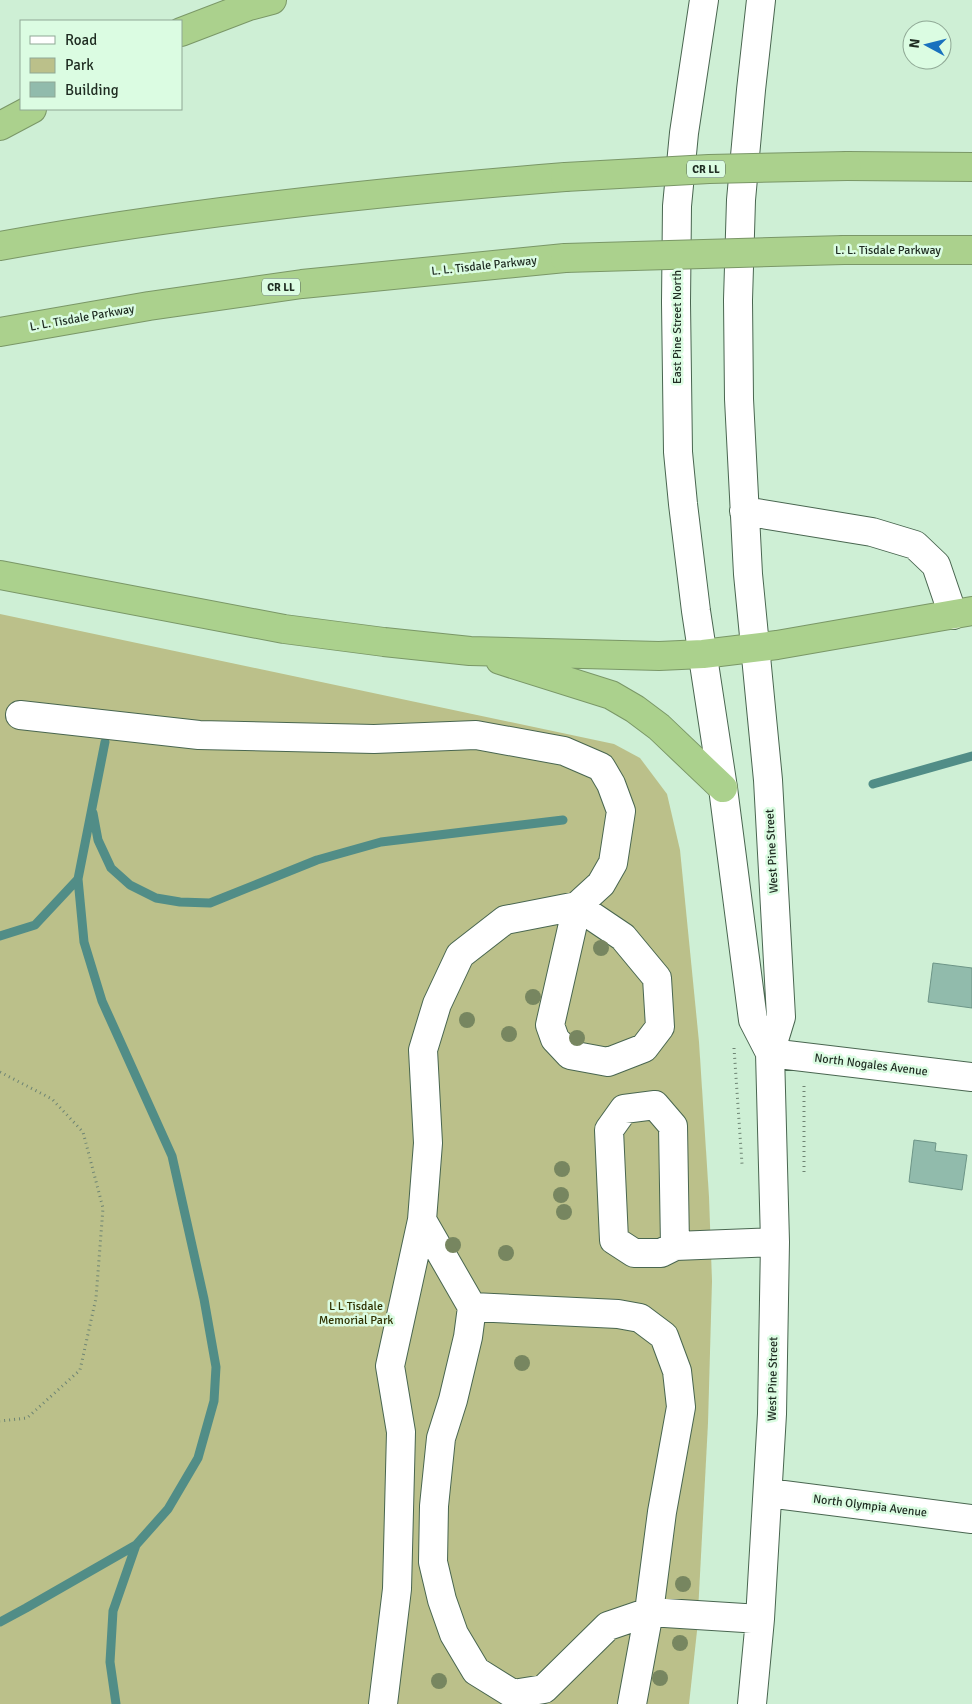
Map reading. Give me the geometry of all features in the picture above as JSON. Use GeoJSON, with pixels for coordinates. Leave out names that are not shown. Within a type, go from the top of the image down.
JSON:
{"type":"FeatureCollection","features":[{"type":"Feature","properties":{"kind":"highway"},"geometry":{"type":"LineString","coordinates":[[182,32],[249,6],[272,0]]}},
{"type":"Feature","properties":{"kind":"highway"},"geometry":{"type":"LineString","coordinates":[[0,126],[30,110]]}},
{"type":"Feature","properties":{"kind":"highway","name":"CR LL"},"geometry":{"type":"LineString","coordinates":[[0,246],[124,225],[284,203],[426,188],[565,177],[709,169],[847,166],[972,167]]}},
{"type":"Feature","properties":{"kind":"highway","name":"L. L. Tisdale Parkway"},"geometry":{"type":"LineString","coordinates":[[0,332],[149,306],[302,284],[565,258],[844,250],[972,250]]}},
{"type":"Feature","properties":{"kind":"highway"},"geometry":{"type":"LineString","coordinates":[[0,575],[284,629],[470,651],[659,656],[703,654],[756,648],[962,613]]}},
{"type":"Feature","properties":{"kind":"highway"},"geometry":{"type":"LineString","coordinates":[[470,651],[611,695],[636,709],[659,727],[723,788]]}},
{"type":"Feature","properties":{"kind":"street","name":"East Pine Street North"},"geometry":{"type":"LineString","coordinates":[[703,654],[696,611],[679,461],[676,303],[677,206],[684,133],[704,0]]}},
{"type":"Feature","properties":{"kind":"street"},"geometry":{"type":"LineString","coordinates":[[756,648],[748,574],[744,510],[738,300],[741,200],[750,90],[761,0]]}},
{"type":"Feature","properties":{"kind":"street"},"geometry":{"type":"LineString","coordinates":[[744,510],[872,532],[915,545],[936,565],[962,613]]}},
{"type":"Feature","properties":{"kind":"street","name":"West Pine Street"},"geometry":{"type":"LineString","coordinates":[[752,1704],[760,1619],[772,1414],[775,1242],[770,1053],[781,1017],[769,789],[756,648]]}},
{"type":"Feature","properties":{"kind":"street","name":"West Pine Street"},"geometry":{"type":"LineString","coordinates":[[703,654],[723,788],[753,1020],[770,1053]]}},
{"type":"Feature","properties":{"kind":"street"},"geometry":{"type":"LineString","coordinates":[[20,714],[199,735],[374,739],[476,735],[564,751],[601,767],[621,811],[613,863],[601,884],[577,906],[505,920],[460,955],[437,1004],[423,1050],[428,1143],[422,1220],[390,1366],[401,1432],[397,1589],[383,1704]]}},
{"type":"Feature","properties":{"kind":"street"},"geometry":{"type":"LineString","coordinates":[[577,906],[623,937],[657,978],[660,1027],[644,1048],[608,1062],[570,1056],[555,1039],[550,1025],[577,906]]}},
{"type":"Feature","properties":{"kind":"street","name":"North Nogales Avenue"},"geometry":{"type":"LineString","coordinates":[[770,1053],[972,1077]]}},
{"type":"Feature","properties":{"kind":"street"},"geometry":{"type":"LineString","coordinates":[[675,1246],[673,1126],[655,1105],[624,1109],[609,1130],[614,1240],[634,1253],[661,1253],[675,1246],[775,1242]]}},
{"type":"Feature","properties":{"kind":"street"},"geometry":{"type":"LineString","coordinates":[[422,1220],[472,1307],[468,1337],[442,1438],[434,1506],[433,1562],[442,1600],[454,1634],[476,1672],[513,1694],[544,1689],[608,1626],[649,1612],[760,1619]]}},
{"type":"Feature","properties":{"kind":"street"},"geometry":{"type":"LineString","coordinates":[[472,1307],[618,1314],[640,1318],[664,1336],[677,1371],[681,1406],[662,1512],[649,1612],[632,1704]]}},
{"type":"Feature","properties":{"kind":"street"},"geometry":{"type":"LineString","coordinates":[[401,1432],[442,1438]]}},
{"type":"Feature","properties":{"kind":"street","name":"North Olympia Avenue"},"geometry":{"type":"LineString","coordinates":[[768,1493],[972,1519]]}},
{"type":"Feature","properties":{"kind":"path"},"geometry":{"type":"LineString","coordinates":[[0,1072],[52,1099],[83,1132],[103,1208],[96,1298],[80,1370],[27,1418],[0,1421]]}},
{"type":"Feature","properties":{"kind":"green space","name":"L L Tisdale Memorial Park"},"geometry":{"type":"Polygon","coordinates":[[[0,614],[614,744],[640,758],[667,794],[680,850],[699,1042],[709,1197],[712,1281],[708,1423],[697,1631],[689,1704],[0,1704],[0,614]]]}},
{"type":"Feature","properties":{"kind":"building"},"geometry":{"type":"Polygon","coordinates":[[[933,963],[972,968],[972,1008],[928,1002],[933,963]]]}},
{"type":"Feature","properties":{"kind":"building"},"geometry":{"type":"Polygon","coordinates":[[[914,1140],[936,1143],[935,1151],[967,1155],[962,1190],[909,1182],[914,1140]]]}},
{"type":"Feature","properties":{"kind":"waterway"},"geometry":{"type":"LineString","coordinates":[[0,1622],[136,1545],[168,1509],[198,1458],[214,1401],[216,1367],[204,1299],[172,1156],[102,1001],[84,942],[78,879],[105,742]]}},
{"type":"Feature","properties":{"kind":"waterway"},"geometry":{"type":"LineString","coordinates":[[873,784],[972,756]]}},
{"type":"Feature","properties":{"kind":"waterway"},"geometry":{"type":"LineString","coordinates":[[93,813],[98,840],[111,868],[130,885],[156,898],[180,902],[210,903],[317,860],[381,842],[563,820]]}},
{"type":"Feature","properties":{"kind":"waterway"},"geometry":{"type":"LineString","coordinates":[[0,936],[35,925],[78,879]]}},
{"type":"Feature","properties":{"kind":"waterway"},"geometry":{"type":"LineString","coordinates":[[116,1704],[110,1662],[113,1611],[136,1545]]}}]}
